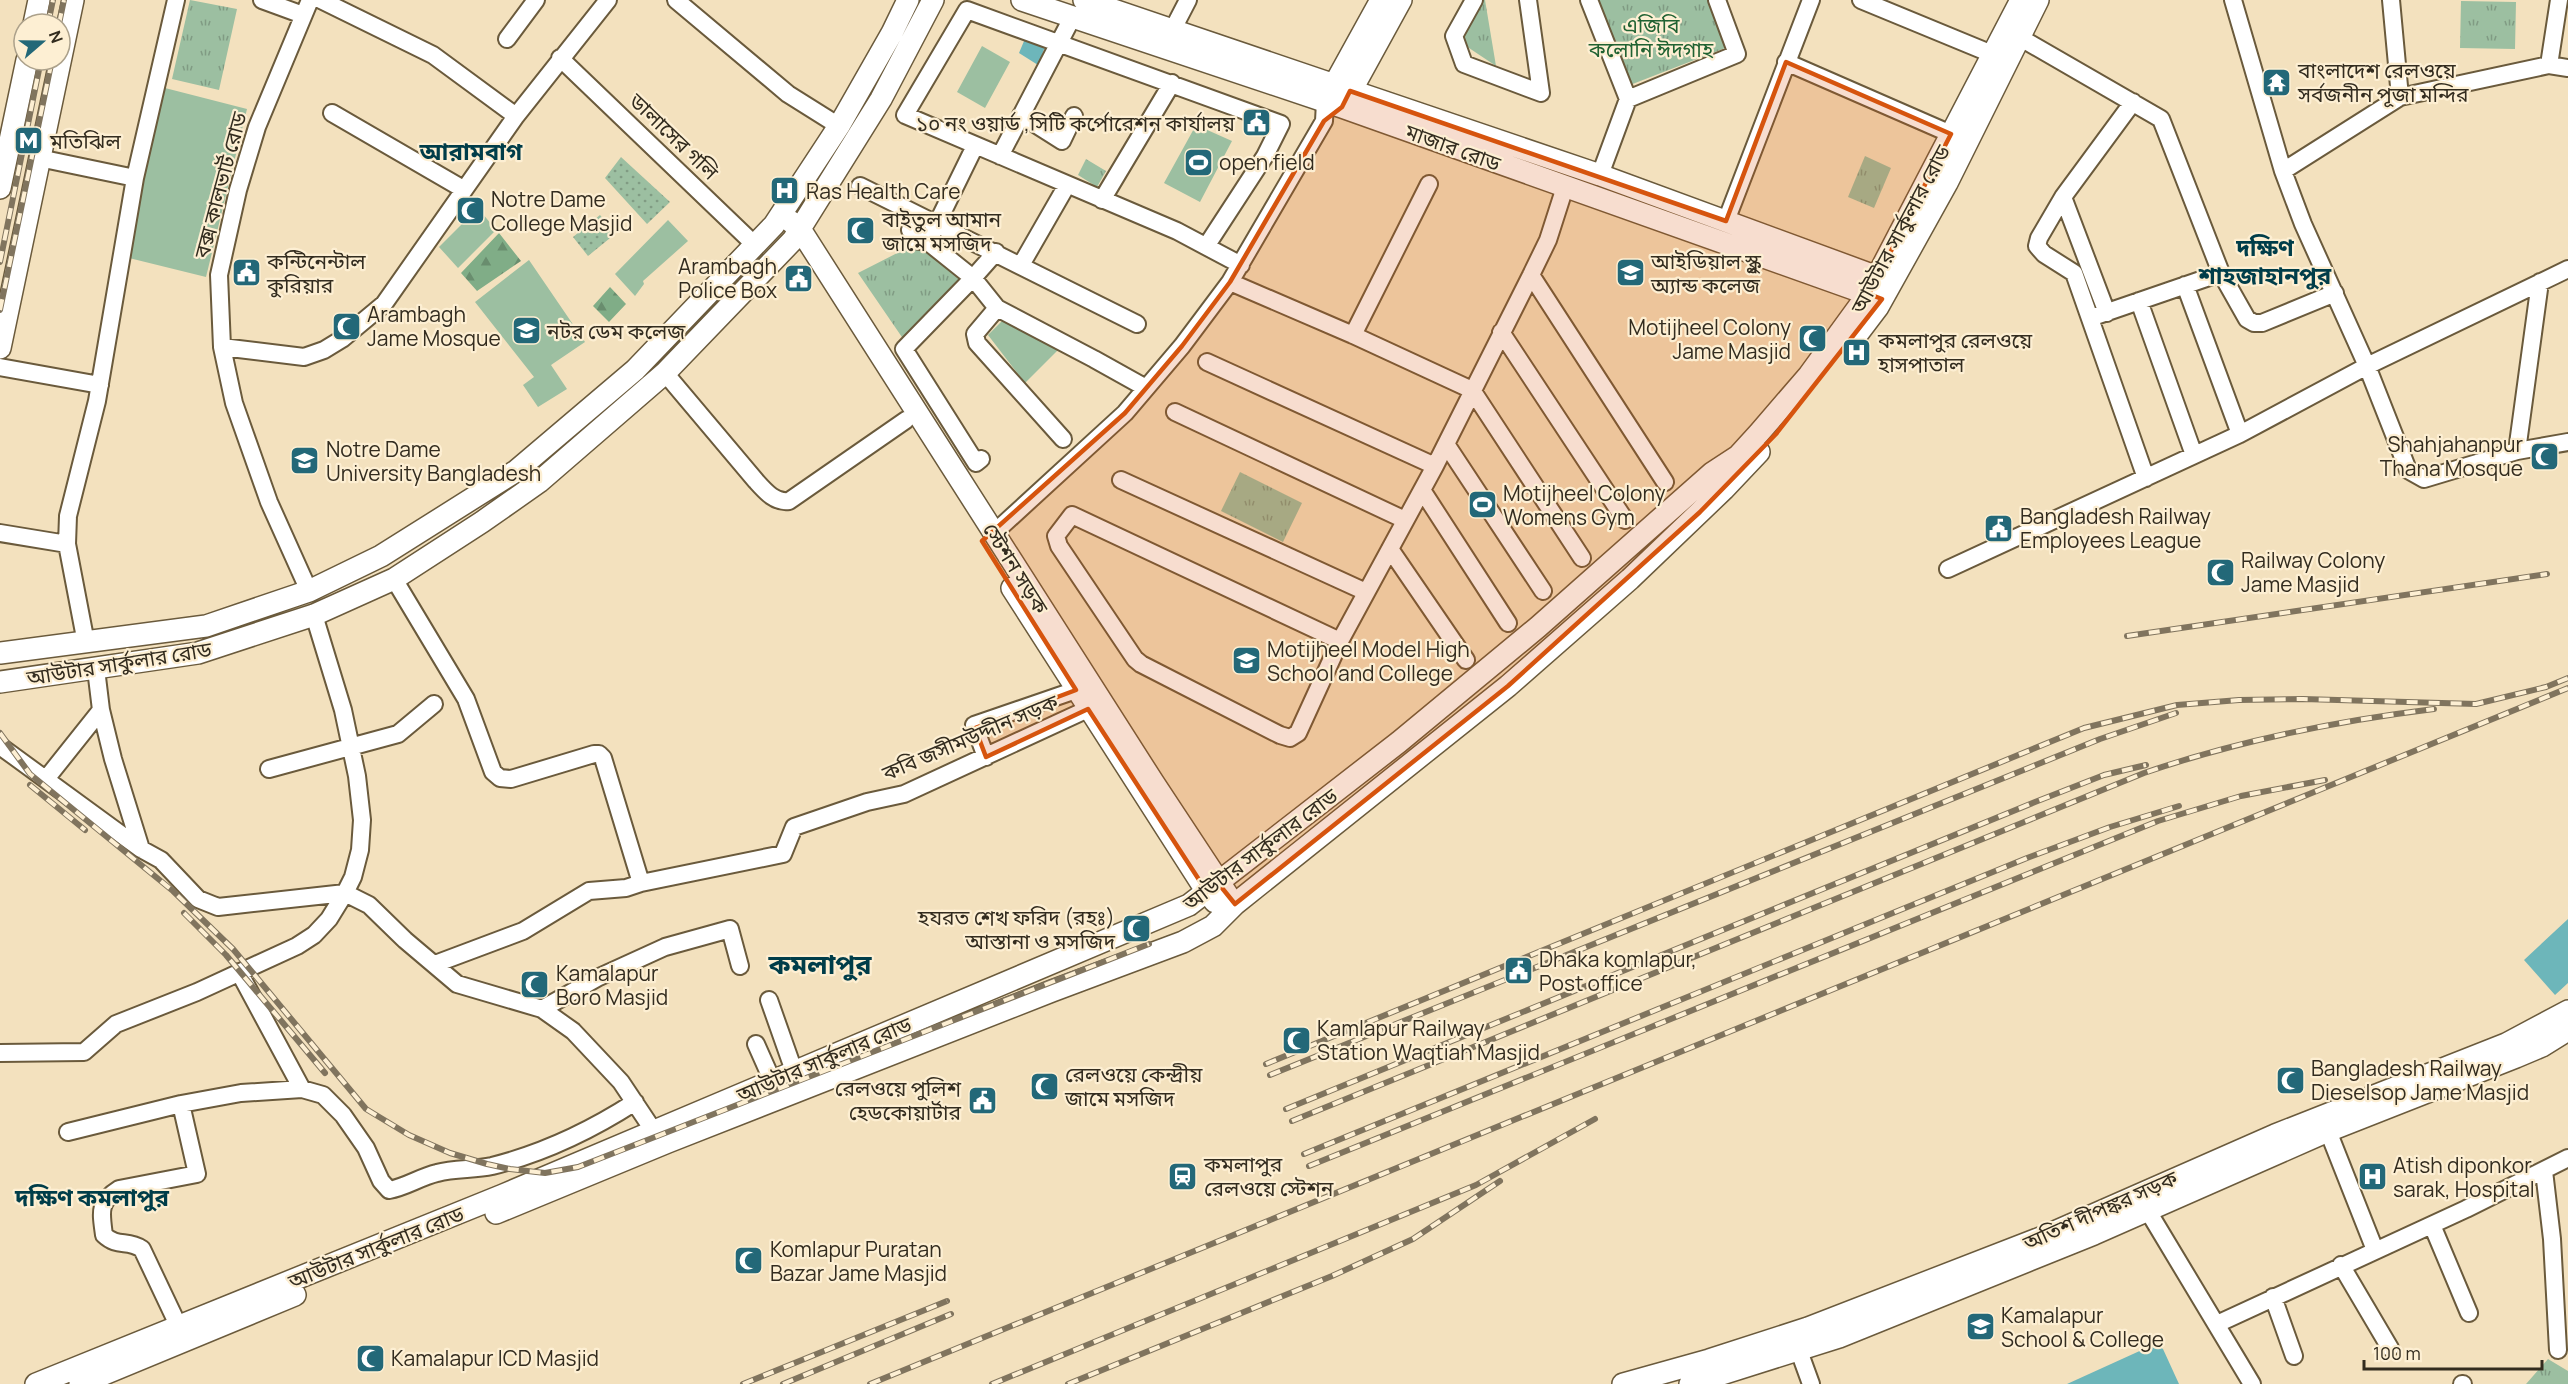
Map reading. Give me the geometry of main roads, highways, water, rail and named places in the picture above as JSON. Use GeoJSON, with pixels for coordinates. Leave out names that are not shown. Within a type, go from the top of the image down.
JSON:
{"type":"FeatureCollection","features":[{"type":"Feature","properties":{"kind":"main road"},"geometry":{"type":"LineString","coordinates":[[0,348],[74,0]]}},
{"type":"Feature","properties":{"kind":"main road","name":"আউটার সার্কুলার রোড"},"geometry":{"type":"LineString","coordinates":[[0,653],[206,626],[309,591],[381,556],[516,471],[635,370],[756,246],[778,220],[839,126],[892,33],[908,0]]}},
{"type":"Feature","properties":{"kind":"main road","name":"আউটার সার্কুলার রোড"},"geometry":{"type":"LineString","coordinates":[[0,682],[198,653],[314,615],[394,579],[539,482],[665,373],[796,235],[882,99],[933,0]]}},
{"type":"Feature","properties":{"kind":"main road","name":"মাজার রোড"},"geometry":{"type":"LineString","coordinates":[[1022,0],[1335,101],[1600,175],[1726,221],[1880,288]]}},
{"type":"Feature","properties":{"kind":"main road","name":"মাজার রোড"},"geometry":{"type":"LineString","coordinates":[[1084,0],[1173,29],[1335,101],[1565,187],[1880,288]]}},
{"type":"Feature","properties":{"kind":"main road"},"geometry":{"type":"LineString","coordinates":[[1335,101],[1380,0]]}},
{"type":"Feature","properties":{"kind":"main road"},"geometry":{"type":"LineString","coordinates":[[1335,101],[1401,0]]}},
{"type":"Feature","properties":{"kind":"main road","name":"আউটার সার্কুলার রোড"},"geometry":{"type":"LineString","coordinates":[[36,1384],[178,1325],[318,1271],[1189,905],[1399,742],[1538,627],[1712,473],[1738,456],[1809,375],[1880,288],[1951,134],[2021,0]]}},
{"type":"Feature","properties":{"kind":"main road","name":"আউটার সার্কুলার রোড"},"geometry":{"type":"LineString","coordinates":[[80,1384],[668,1142],[1204,932],[1230,908],[1508,686],[1630,579],[1724,489],[1776,434],[1880,288],[1947,183],[2038,0]]}},
{"type":"Feature","properties":{"kind":"main road"},"geometry":{"type":"LineString","coordinates":[[0,188],[24,72]]}},
{"type":"Feature","properties":{"kind":"main road"},"geometry":{"type":"LineString","coordinates":[[778,220],[796,235]]}},
{"type":"Feature","properties":{"kind":"main road","name":"স্টেশন সড়ক"},"geometry":{"type":"LineString","coordinates":[[796,235],[906,420],[988,537]]}},
{"type":"Feature","properties":{"kind":"main road","name":"স্টেশন সড়ক"},"geometry":{"type":"LineString","coordinates":[[796,235],[1082,687],[1213,888]]}},
{"type":"Feature","properties":{"kind":"main road","name":"স্টেশন সড়ক"},"geometry":{"type":"LineString","coordinates":[[1082,687],[1088,710],[1213,888],[1230,908]]}},
{"type":"Feature","properties":{"kind":"main road","name":"অতিশ দীপঙ্কর সড়ক"},"geometry":{"type":"LineString","coordinates":[[1623,1384],[1709,1360],[1808,1328],[2043,1237],[2144,1202],[2516,1057],[2565,1026]]}},
{"type":"Feature","properties":{"kind":"main road","name":"অতিশ দীপঙ্কর সড়ক"},"geometry":{"type":"LineString","coordinates":[[1690,1384],[1799,1351],[2144,1202],[2275,1135],[2506,1044],[2565,1026]]}},
{"type":"Feature","properties":{"kind":"water"},"geometry":{"type":"Polygon","coordinates":[[[1027,34],[1046,44],[1038,65],[1019,53],[1027,34]]]}},
{"type":"Feature","properties":{"kind":"water"},"geometry":{"type":"Polygon","coordinates":[[[2568,919],[2568,983],[2555,995],[2524,960],[2568,919]]]}},
{"type":"Feature","properties":{"kind":"water"},"geometry":{"type":"Polygon","coordinates":[[[2155,1344],[2163,1349],[2179,1384],[2067,1384],[2155,1344]]]}},
{"type":"Feature","properties":{"kind":"railway"},"geometry":{"type":"LineString","coordinates":[[50,12],[53,0]]}},
{"type":"Feature","properties":{"kind":"railway"},"geometry":{"type":"LineString","coordinates":[[62,12],[64,0]]}},
{"type":"Feature","properties":{"kind":"railway"},"geometry":{"type":"LineString","coordinates":[[0,262],[39,72]]}},
{"type":"Feature","properties":{"kind":"railway"},"geometry":{"type":"LineString","coordinates":[[0,310],[50,72]]}},
{"type":"Feature","properties":{"kind":"railway"},"geometry":{"type":"LineString","coordinates":[[2127,636],[2547,574]]}},
{"type":"Feature","properties":{"kind":"railway"},"geometry":{"type":"LineString","coordinates":[[1266,1064],[2084,728],[2177,705],[2239,700],[2303,699],[2476,704],[2546,687],[2568,678]]}},
{"type":"Feature","properties":{"kind":"railway"},"geometry":{"type":"LineString","coordinates":[[870,1384],[2568,688]]}},
{"type":"Feature","properties":{"kind":"railway"},"geometry":{"type":"LineString","coordinates":[[1292,1121],[2144,773],[2215,751],[2287,734],[2434,709]]}},
{"type":"Feature","properties":{"kind":"railway"},"geometry":{"type":"LineString","coordinates":[[1270,1075],[2100,739],[2176,713]]}},
{"type":"Feature","properties":{"kind":"railway"},"geometry":{"type":"LineString","coordinates":[[0,733],[30,774],[173,891],[233,949],[366,1109],[409,1135],[450,1153],[510,1169],[545,1173],[578,1167],[1149,944]]}},
{"type":"Feature","properties":{"kind":"railway"},"geometry":{"type":"LineString","coordinates":[[1286,1109],[2035,802],[2104,775],[2146,765]]}},
{"type":"Feature","properties":{"kind":"railway"},"geometry":{"type":"LineString","coordinates":[[1309,1166],[2158,821],[2241,796],[2325,780]]}},
{"type":"Feature","properties":{"kind":"railway"},"geometry":{"type":"LineString","coordinates":[[30,785],[85,830]]}},
{"type":"Feature","properties":{"kind":"railway"},"geometry":{"type":"LineString","coordinates":[[1304,1154],[2027,858],[2110,827],[2179,806]]}},
{"type":"Feature","properties":{"kind":"railway"},"geometry":{"type":"LineString","coordinates":[[184,913],[226,955],[325,1073]]}},
{"type":"Feature","properties":{"kind":"railway"},"geometry":{"type":"LineString","coordinates":[[992,1384],[1476,1185],[1595,1119]]}},
{"type":"Feature","properties":{"kind":"railway"},"geometry":{"type":"LineString","coordinates":[[1068,1384],[1332,1276],[1413,1239],[1500,1181]]}},
{"type":"Feature","properties":{"kind":"railway"},"geometry":{"type":"LineString","coordinates":[[743,1384],[947,1301]]}},
{"type":"Feature","properties":{"kind":"railway"},"geometry":{"type":"LineString","coordinates":[[783,1384],[951,1314]]}},
{"type":"Feature","properties":{"kind":"place","name":"বাংলাদেশ রেলওয়ে সর্বজনীন পূজা মন্দির"},"geometry":{"type":"Point","coordinates":[2277,82]}},
{"type":"Feature","properties":{"kind":"place","name":"১০ নং ওয়ার্ড ,সিটি কর্পোরেশন কার্যালয়"},"geometry":{"type":"Point","coordinates":[1256,123]}},
{"type":"Feature","properties":{"kind":"place","name":"মতিঝিল"},"geometry":{"type":"Point","coordinates":[29,141]}},
{"type":"Feature","properties":{"kind":"place","name":"open field"},"geometry":{"type":"Point","coordinates":[1198,162]}},
{"type":"Feature","properties":{"kind":"place","name":"Ras Health Care"},"geometry":{"type":"Point","coordinates":[785,191]}},
{"type":"Feature","properties":{"kind":"place","name":"Notre Dame College Masjid"},"geometry":{"type":"Point","coordinates":[470,211]}},
{"type":"Feature","properties":{"kind":"place","name":"বাইতুল আমান জামে মসজিদ"},"geometry":{"type":"Point","coordinates":[861,231]}},
{"type":"Feature","properties":{"kind":"place","name":"কন্টিনেন্টাল কুরিয়ার"},"geometry":{"type":"Point","coordinates":[246,273]}},
{"type":"Feature","properties":{"kind":"place","name":"আইডিয়াল স্কুল অ্যান্ড কলেজ"},"geometry":{"type":"Point","coordinates":[1630,273]}},
{"type":"Feature","properties":{"kind":"place","name":"Arambagh Police Box"},"geometry":{"type":"Point","coordinates":[798,278]}},
{"type":"Feature","properties":{"kind":"place","name":"Arambagh Jame Mosque"},"geometry":{"type":"Point","coordinates":[346,326]}},
{"type":"Feature","properties":{"kind":"place","name":"নটর ডেম কলেজ"},"geometry":{"type":"Point","coordinates":[526,331]}},
{"type":"Feature","properties":{"kind":"place","name":"Motijheel Colony Jame Masjid"},"geometry":{"type":"Point","coordinates":[1812,339]}},
{"type":"Feature","properties":{"kind":"place","name":"কমলাপুর রেলওয়ে হাসপাতাল"},"geometry":{"type":"Point","coordinates":[1857,352]}},
{"type":"Feature","properties":{"kind":"place","name":"Shahjahanpur Thana Mosque"},"geometry":{"type":"Point","coordinates":[2544,456]}},
{"type":"Feature","properties":{"kind":"place","name":"Notre Dame University Bangladesh"},"geometry":{"type":"Point","coordinates":[305,461]}},
{"type":"Feature","properties":{"kind":"place","name":"Motijheel Colony Womens Gym"},"geometry":{"type":"Point","coordinates":[1482,505]}},
{"type":"Feature","properties":{"kind":"place","name":"Bangladesh Railway Employees League"},"geometry":{"type":"Point","coordinates":[1999,528]}},
{"type":"Feature","properties":{"kind":"place","name":"Railway Colony Jame Masjid"},"geometry":{"type":"Point","coordinates":[2220,572]}},
{"type":"Feature","properties":{"kind":"place","name":"Motijheel Model High School and College"},"geometry":{"type":"Point","coordinates":[1246,661]}},
{"type":"Feature","properties":{"kind":"place","name":"হযরত শেখ ফরিদ (রহঃ) আস্তানা ও মসজিদ"},"geometry":{"type":"Point","coordinates":[1136,929]}},
{"type":"Feature","properties":{"kind":"place","name":"Dhaka komlapur, Post office"},"geometry":{"type":"Point","coordinates":[1518,971]}},
{"type":"Feature","properties":{"kind":"place","name":"Kamalapur Boro Masjid"},"geometry":{"type":"Point","coordinates":[535,985]}},
{"type":"Feature","properties":{"kind":"place","name":"Kamlapur Railway Station Waqtiah Masjid"},"geometry":{"type":"Point","coordinates":[1296,1040]}},
{"type":"Feature","properties":{"kind":"place","name":"Bangladesh Railway Dieselsop Jame Masjid"},"geometry":{"type":"Point","coordinates":[2290,1080]}},
{"type":"Feature","properties":{"kind":"place","name":"রেলওয়ে কেন্দ্রীয় জামে মসজিদ"},"geometry":{"type":"Point","coordinates":[1044,1086]}},
{"type":"Feature","properties":{"kind":"place","name":"রেলওয়ে পুলিশ হেডকোয়ার্টার"},"geometry":{"type":"Point","coordinates":[982,1100]}},
{"type":"Feature","properties":{"kind":"place","name":"কমলাপুর রেলওয়ে স্টেশন"},"geometry":{"type":"Point","coordinates":[1183,1176]}},
{"type":"Feature","properties":{"kind":"place","name":"Atish diponkor sarak, Hospital"},"geometry":{"type":"Point","coordinates":[2372,1177]}},
{"type":"Feature","properties":{"kind":"place","name":"Komlapur Puratan Bazar Jame Masjid"},"geometry":{"type":"Point","coordinates":[749,1261]}},
{"type":"Feature","properties":{"kind":"place","name":"Kamalapur School & College"},"geometry":{"type":"Point","coordinates":[1980,1327]}},
{"type":"Feature","properties":{"kind":"place","name":"Kamalapur ICD Masjid"},"geometry":{"type":"Point","coordinates":[370,1358]}},
{"type":"Feature","properties":{"kind":"district","name":"আরামবাগ"},"geometry":{"type":"Point","coordinates":[471,150]}},
{"type":"Feature","properties":{"kind":"district","name":"দক্ষিণ শাহজাহানপুর"},"geometry":{"type":"Point","coordinates":[2265,260]}},
{"type":"Feature","properties":{"kind":"district","name":"কমলাপুর"},"geometry":{"type":"Point","coordinates":[820,963]}},
{"type":"Feature","properties":{"kind":"district","name":"দক্ষিণ কমলাপুর"},"geometry":{"type":"Point","coordinates":[92,1196]}},
{"type":"Feature","properties":{"kind":"park label","name":"এজিবি কলোনি ঈদগাহ"},"geometry":{"type":"Point","coordinates":[1651,37]}}]}
